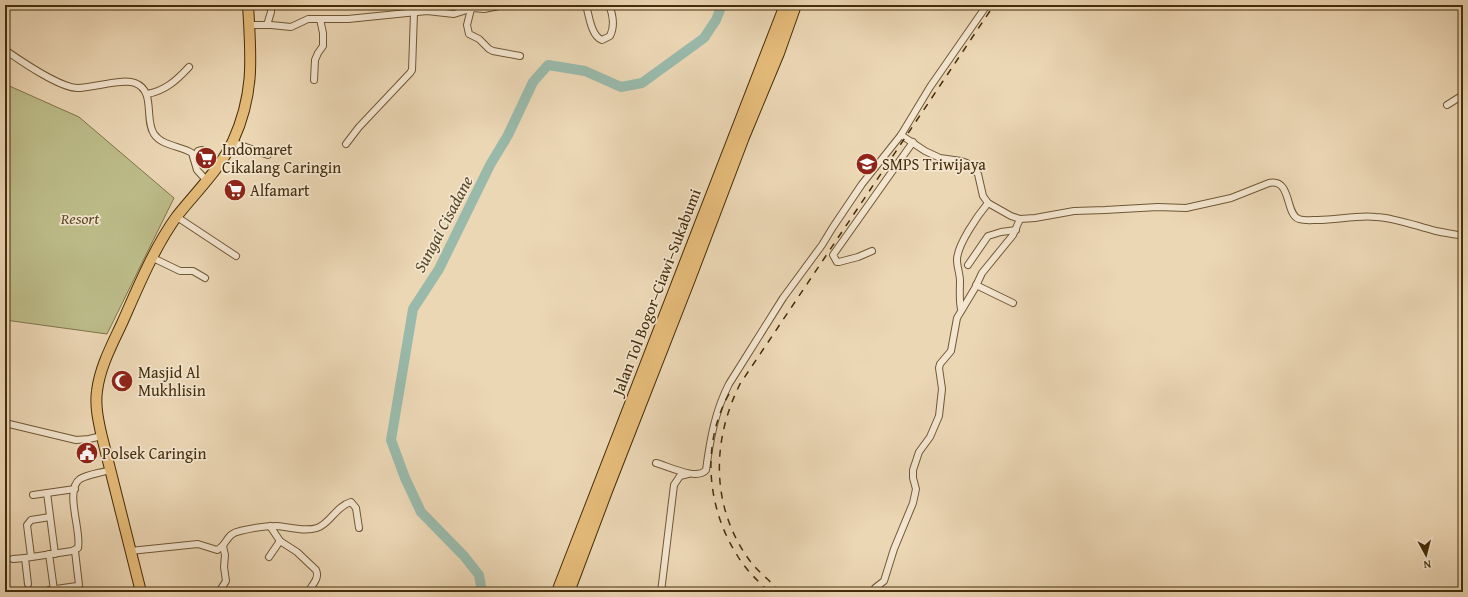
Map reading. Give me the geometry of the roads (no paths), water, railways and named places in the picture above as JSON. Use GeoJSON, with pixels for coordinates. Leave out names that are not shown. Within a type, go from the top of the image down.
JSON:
{"type":"FeatureCollection","features":[{"type":"Feature","properties":{"kind":"highway"},"geometry":{"type":"LineString","coordinates":[[141,592],[102,436],[96,402],[100,375],[108,353],[135,293],[153,258],[177,217],[207,180],[232,142],[248,95],[251,60],[248,5]]}},
{"type":"Feature","properties":{"kind":"highway","name":"Jalan Tol Bogor–Ciawi–Sukabumi"},"geometry":{"type":"LineString","coordinates":[[558,592],[786,5]]}},
{"type":"Feature","properties":{"kind":"highway","name":"Jalan Tol Bogor–Ciawi–Sukabumi"},"geometry":{"type":"LineString","coordinates":[[568,592],[743,136],[778,53],[796,5]]}},
{"type":"Feature","properties":{"kind":"street"},"geometry":{"type":"LineString","coordinates":[[267,25],[271,12],[271,5]]}},
{"type":"Feature","properties":{"kind":"street"},"geometry":{"type":"LineString","coordinates":[[249,25],[291,27],[306,20],[348,19],[431,11],[454,14],[471,8],[484,9],[504,5]]}},
{"type":"Feature","properties":{"kind":"street"},"geometry":{"type":"LineString","coordinates":[[586,5],[594,32],[599,39],[602,40],[610,36],[612,29],[613,17],[609,5]]}},
{"type":"Feature","properties":{"kind":"street"},"geometry":{"type":"LineString","coordinates":[[661,592],[674,485],[680,476],[705,472],[715,420],[729,384],[783,298],[822,245],[862,184],[900,135],[930,87],[987,5]]}},
{"type":"Feature","properties":{"kind":"street"},"geometry":{"type":"LineString","coordinates":[[471,8],[467,25],[469,34],[479,39],[493,51],[520,56]]}},
{"type":"Feature","properties":{"kind":"street"},"geometry":{"type":"LineString","coordinates":[[346,144],[358,127],[412,70],[414,12]]}},
{"type":"Feature","properties":{"kind":"street"},"geometry":{"type":"LineString","coordinates":[[314,80],[315,60],[323,46],[323,33],[320,19]]}},
{"type":"Feature","properties":{"kind":"street"},"geometry":{"type":"LineString","coordinates":[[5,50],[34,69],[70,87],[92,87],[127,82],[138,85],[147,94],[154,134],[162,141],[190,152],[194,158],[197,170],[207,180]]}},
{"type":"Feature","properties":{"kind":"street"},"geometry":{"type":"LineString","coordinates":[[147,94],[160,91],[167,87],[189,67]]}},
{"type":"Feature","properties":{"kind":"street"},"geometry":{"type":"LineString","coordinates":[[1446,105],[1463,95]]}},
{"type":"Feature","properties":{"kind":"street"},"geometry":{"type":"LineString","coordinates":[[900,135],[925,151],[940,158],[961,161],[970,166],[978,174],[984,196],[988,204],[1012,216],[1020,218],[1035,218],[1074,211],[1158,207],[1186,208],[1231,198],[1275,182],[1282,187],[1293,215],[1301,220],[1377,217],[1463,236]]}},
{"type":"Feature","properties":{"kind":"street"},"geometry":{"type":"LineString","coordinates":[[232,142],[268,155]]}},
{"type":"Feature","properties":{"kind":"street"},"geometry":{"type":"LineString","coordinates":[[872,251],[858,257],[839,262],[837,262],[833,255],[913,142]]}},
{"type":"Feature","properties":{"kind":"street"},"geometry":{"type":"LineString","coordinates":[[194,158],[198,151],[202,150]]}},
{"type":"Feature","properties":{"kind":"street"},"geometry":{"type":"LineString","coordinates":[[962,309],[959,296],[960,281],[957,262],[958,254],[961,245],[978,217],[988,204]]}},
{"type":"Feature","properties":{"kind":"street"},"geometry":{"type":"LineString","coordinates":[[177,217],[236,256]]}},
{"type":"Feature","properties":{"kind":"street"},"geometry":{"type":"LineString","coordinates":[[874,592],[875,588],[885,579],[894,549],[913,503],[916,489],[913,478],[913,470],[919,452],[930,437],[939,416],[942,389],[939,368],[940,364],[951,351],[956,321],[985,270],[1007,244],[1016,230],[1020,218]]}},
{"type":"Feature","properties":{"kind":"street"},"geometry":{"type":"LineString","coordinates":[[968,265],[988,236],[1016,230]]}},
{"type":"Feature","properties":{"kind":"street"},"geometry":{"type":"LineString","coordinates":[[153,258],[180,271],[193,271],[205,278]]}},
{"type":"Feature","properties":{"kind":"street"},"geometry":{"type":"LineString","coordinates":[[976,285],[1013,303]]}},
{"type":"Feature","properties":{"kind":"street"},"geometry":{"type":"LineString","coordinates":[[5,423],[76,440],[102,436]]}},
{"type":"Feature","properties":{"kind":"street"},"geometry":{"type":"LineString","coordinates":[[656,463],[688,474]]}},
{"type":"Feature","properties":{"kind":"street"},"geometry":{"type":"LineString","coordinates":[[47,493],[52,554],[52,590],[77,586],[75,551],[79,544],[74,509],[75,489],[78,481],[82,478],[110,470]]}},
{"type":"Feature","properties":{"kind":"street"},"geometry":{"type":"LineString","coordinates":[[34,495],[75,489]]}},
{"type":"Feature","properties":{"kind":"street"},"geometry":{"type":"LineString","coordinates":[[130,551],[195,544],[201,544],[215,550],[223,546],[228,537],[235,532],[270,526],[306,529],[317,528],[343,505],[351,502],[356,508],[359,528]]}},
{"type":"Feature","properties":{"kind":"street"},"geometry":{"type":"LineString","coordinates":[[28,584],[27,525],[31,520],[50,517]]}},
{"type":"Feature","properties":{"kind":"street"},"geometry":{"type":"LineString","coordinates":[[270,526],[280,541],[297,552],[316,570],[317,577],[308,592]]}},
{"type":"Feature","properties":{"kind":"street"},"geometry":{"type":"LineString","coordinates":[[269,557],[280,541]]}},
{"type":"Feature","properties":{"kind":"street"},"geometry":{"type":"LineString","coordinates":[[219,592],[226,581],[224,567],[225,555],[223,546]]}},
{"type":"Feature","properties":{"kind":"street"},"geometry":{"type":"LineString","coordinates":[[13,559],[75,551]]}},
{"type":"Feature","properties":{"kind":"waterway","name":"Sungai Cisadane"},"geometry":{"type":"LineString","coordinates":[[482,592],[479,575],[464,556],[421,512],[405,478],[391,440],[413,309],[439,269],[490,165],[508,135],[533,82],[548,65],[585,71],[621,87],[642,83],[704,38],[716,20],[722,5]]}},
{"type":"Feature","properties":{"kind":"railway"},"geometry":{"type":"LineString","coordinates":[[780,592],[750,561],[737,541],[728,519],[722,497],[720,452],[724,429],[731,406],[740,384],[994,5]]}},
{"type":"Feature","properties":{"kind":"railway"},"geometry":{"type":"LineString","coordinates":[[729,394],[720,413],[714,434],[711,455],[711,476],[714,497],[719,517],[727,537],[737,555],[747,570],[769,592]]}},
{"type":"Feature","properties":{"kind":"place","name":"Indomaret Cikalang Caringin"},"geometry":{"type":"Point","coordinates":[206,158]}},
{"type":"Feature","properties":{"kind":"place","name":"SMPS Triwijaya"},"geometry":{"type":"Point","coordinates":[867,164]}},
{"type":"Feature","properties":{"kind":"place","name":"Alfamart"},"geometry":{"type":"Point","coordinates":[235,190]}},
{"type":"Feature","properties":{"kind":"place","name":"Masjid Al Mukhlisin"},"geometry":{"type":"Point","coordinates":[122,381]}},
{"type":"Feature","properties":{"kind":"place","name":"Polsek Caringin"},"geometry":{"type":"Point","coordinates":[87,453]}},
{"type":"Feature","properties":{"kind":"park label","name":"Resort"},"geometry":{"type":"Point","coordinates":[80,218]}}]}
